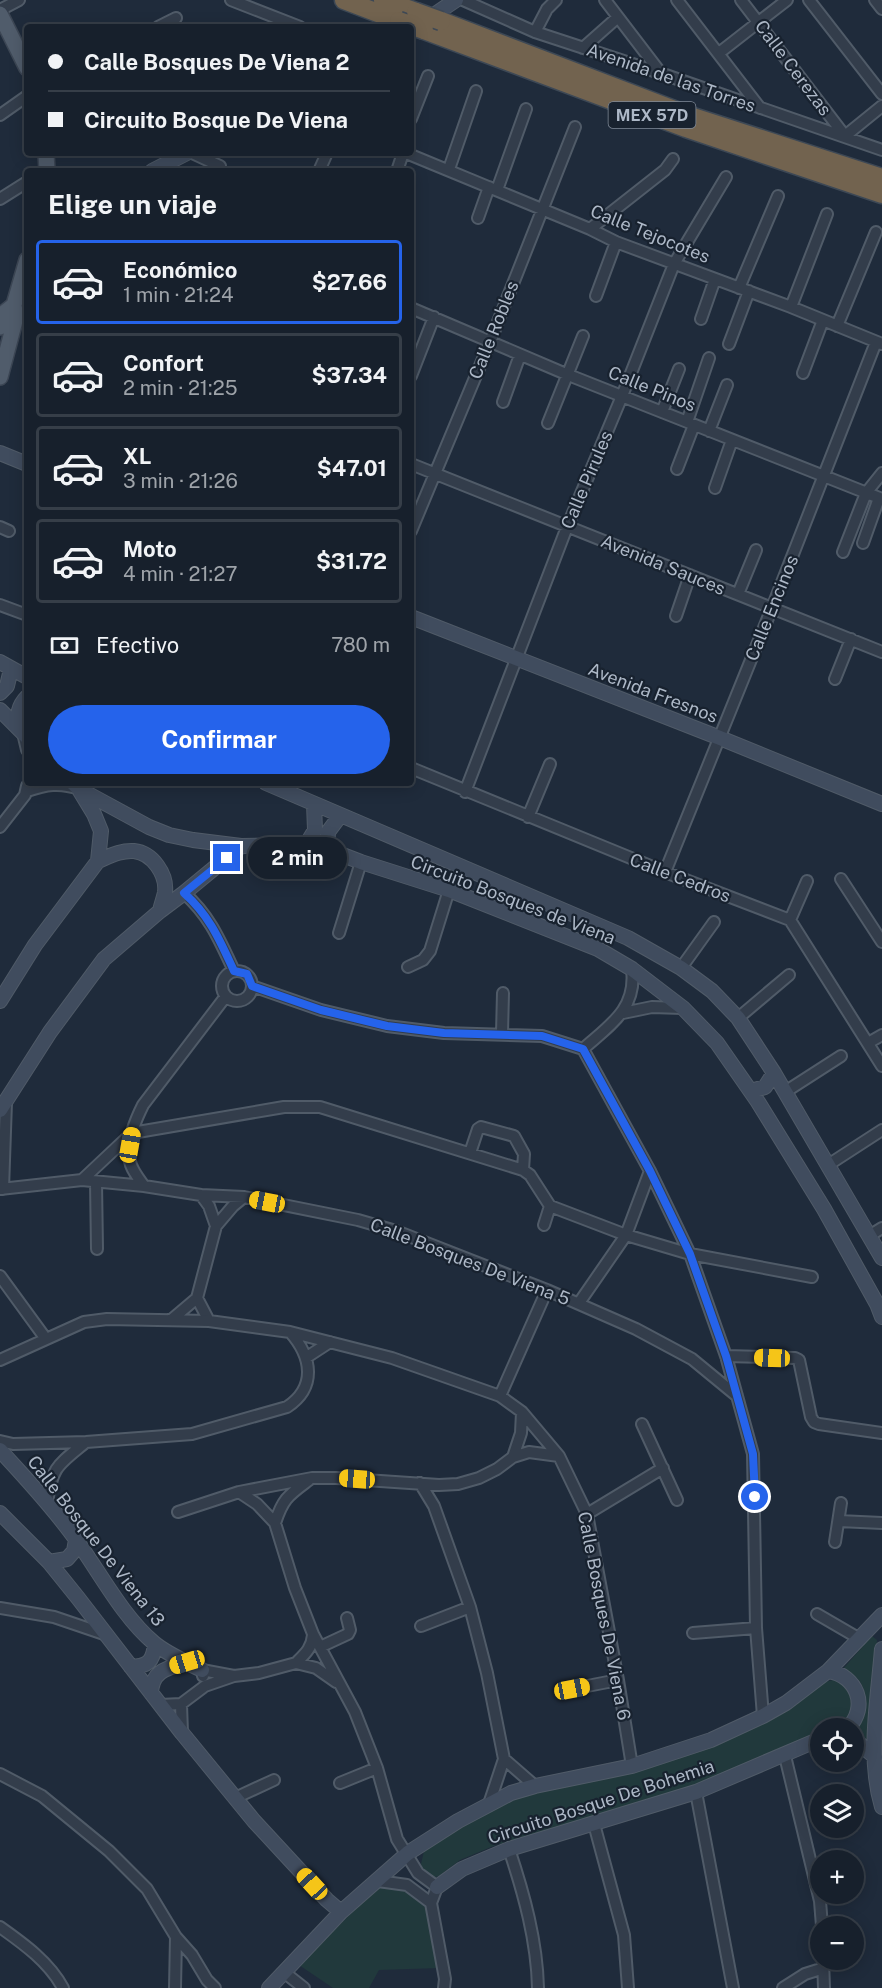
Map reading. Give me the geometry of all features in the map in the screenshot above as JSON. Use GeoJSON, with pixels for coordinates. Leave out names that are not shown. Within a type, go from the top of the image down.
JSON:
{"type":"FeatureCollection","features":[{"type":"Feature","properties":{"kind":"highway","name":"MEX 57D"},"geometry":{"type":"LineString","coordinates":[[344,0],[404,24]]}},
{"type":"Feature","properties":{"kind":"highway","name":"MEX 57D"},"geometry":{"type":"LineString","coordinates":[[383,0],[690,116],[882,178]]}},
{"type":"Feature","properties":{"kind":"highway","name":"MEX 57D"},"geometry":{"type":"LineString","coordinates":[[414,28],[686,128],[882,194]]}},
{"type":"Feature","properties":{"kind":"main road"},"geometry":{"type":"LineString","coordinates":[[0,12],[4,34],[24,64]]}},
{"type":"Feature","properties":{"kind":"main road"},"geometry":{"type":"LineString","coordinates":[[0,377],[16,317],[9,313],[24,269]]}},
{"type":"Feature","properties":{"kind":"street"},"geometry":{"type":"LineString","coordinates":[[0,12],[19,0]]}},
{"type":"Feature","properties":{"kind":"street"},"geometry":{"type":"LineString","coordinates":[[231,0],[292,24]]}},
{"type":"Feature","properties":{"kind":"street"},"geometry":{"type":"LineString","coordinates":[[414,26],[456,0]]}},
{"type":"Feature","properties":{"kind":"street","name":"Avenida de las Torres"},"geometry":{"type":"LineString","coordinates":[[463,0],[535,32],[882,150]]}},
{"type":"Feature","properties":{"kind":"street"},"geometry":{"type":"LineString","coordinates":[[535,32],[547,9],[556,0]]}},
{"type":"Feature","properties":{"kind":"street"},"geometry":{"type":"LineString","coordinates":[[605,0],[660,73]]}},
{"type":"Feature","properties":{"kind":"street"},"geometry":{"type":"LineString","coordinates":[[677,0],[760,108]]}},
{"type":"Feature","properties":{"kind":"street","name":"Calle Cerezas"},"geometry":{"type":"LineString","coordinates":[[741,0],[845,136]]}},
{"type":"Feature","properties":{"kind":"street"},"geometry":{"type":"LineString","coordinates":[[719,53],[787,0]]}},
{"type":"Feature","properties":{"kind":"street"},"geometry":{"type":"LineString","coordinates":[[810,0],[882,94]]}},
{"type":"Feature","properties":{"kind":"street"},"geometry":{"type":"LineString","coordinates":[[875,0],[882,9]]}},
{"type":"Feature","properties":{"kind":"street"},"geometry":{"type":"LineString","coordinates":[[583,48],[618,17]]}},
{"type":"Feature","properties":{"kind":"street"},"geometry":{"type":"LineString","coordinates":[[164,24],[176,18]]}},
{"type":"Feature","properties":{"kind":"street"},"geometry":{"type":"LineString","coordinates":[[414,111],[428,76]]}},
{"type":"Feature","properties":{"kind":"street"},"geometry":{"type":"LineString","coordinates":[[449,169],[476,91]]}},
{"type":"Feature","properties":{"kind":"street"},"geometry":{"type":"LineString","coordinates":[[0,115],[24,98]]}},
{"type":"Feature","properties":{"kind":"street"},"geometry":{"type":"LineString","coordinates":[[845,136],[882,106]]}},
{"type":"Feature","properties":{"kind":"street"},"geometry":{"type":"LineString","coordinates":[[478,218],[526,109]]}},
{"type":"Feature","properties":{"kind":"street","name":"Calle Robles"},"geometry":{"type":"LineString","coordinates":[[414,524],[490,342],[575,127]]}},
{"type":"Feature","properties":{"kind":"street"},"geometry":{"type":"LineString","coordinates":[[158,168],[181,156]]}},
{"type":"Feature","properties":{"kind":"street"},"geometry":{"type":"LineString","coordinates":[[198,156],[220,166]]}},
{"type":"Feature","properties":{"kind":"street","name":"Calle Tejocotes"},"geometry":{"type":"LineString","coordinates":[[413,156],[449,169],[616,242],[791,307],[879,343]]}},
{"type":"Feature","properties":{"kind":"street"},"geometry":{"type":"LineString","coordinates":[[590,229],[665,170],[673,159]]}},
{"type":"Feature","properties":{"kind":"street","name":"Calle Pirules"},"geometry":{"type":"LineString","coordinates":[[465,792],[567,526],[674,264],[726,177]]}},
{"type":"Feature","properties":{"kind":"street"},"geometry":{"type":"LineString","coordinates":[[0,199],[24,184]]}},
{"type":"Feature","properties":{"kind":"street"},"geometry":{"type":"LineString","coordinates":[[729,344],[744,290],[778,196]]}},
{"type":"Feature","properties":{"kind":"street"},"geometry":{"type":"LineString","coordinates":[[791,307],[827,214]]}},
{"type":"Feature","properties":{"kind":"street"},"geometry":{"type":"LineString","coordinates":[[837,326],[876,232]]}},
{"type":"Feature","properties":{"kind":"street"},"geometry":{"type":"LineString","coordinates":[[596,296],[616,242]]}},
{"type":"Feature","properties":{"kind":"street"},"geometry":{"type":"LineString","coordinates":[[701,319],[715,279]]}},
{"type":"Feature","properties":{"kind":"street","name":"Calle Pinos"},"geometry":{"type":"LineString","coordinates":[[414,309],[566,374],[881,499]]}},
{"type":"Feature","properties":{"kind":"street"},"geometry":{"type":"LineString","coordinates":[[414,368],[434,317]]}},
{"type":"Feature","properties":{"kind":"street"},"geometry":{"type":"LineString","coordinates":[[803,373],[823,320]]}},
{"type":"Feature","properties":{"kind":"street"},"geometry":{"type":"LineString","coordinates":[[548,423],[583,336]]}},
{"type":"Feature","properties":{"kind":"street","name":"Calle Encinos"},"geometry":{"type":"LineString","coordinates":[[665,872],[879,343]]}},
{"type":"Feature","properties":{"kind":"street"},"geometry":{"type":"LineString","coordinates":[[503,402],[520,355]]}},
{"type":"Feature","properties":{"kind":"street"},"geometry":{"type":"LineString","coordinates":[[677,469],[710,358]]}},
{"type":"Feature","properties":{"kind":"street"},"geometry":{"type":"LineString","coordinates":[[662,412],[679,369]]}},
{"type":"Feature","properties":{"kind":"street"},"geometry":{"type":"LineString","coordinates":[[710,431],[727,385]]}},
{"type":"Feature","properties":{"kind":"street"},"geometry":{"type":"LineString","coordinates":[[715,488],[732,440]]}},
{"type":"Feature","properties":{"kind":"street"},"geometry":{"type":"LineString","coordinates":[[0,453],[24,463]]}},
{"type":"Feature","properties":{"kind":"street","name":"Avenida Sauces"},"geometry":{"type":"LineString","coordinates":[[414,465],[882,652]]}},
{"type":"Feature","properties":{"kind":"street"},"geometry":{"type":"LineString","coordinates":[[843,552],[866,494],[882,473]]}},
{"type":"Feature","properties":{"kind":"street"},"geometry":{"type":"LineString","coordinates":[[863,543],[881,499]]}},
{"type":"Feature","properties":{"kind":"street"},"geometry":{"type":"LineString","coordinates":[[738,594],[756,550]]}},
{"type":"Feature","properties":{"kind":"street"},"geometry":{"type":"LineString","coordinates":[[676,616],[690,575]]}},
{"type":"Feature","properties":{"kind":"street"},"geometry":{"type":"LineString","coordinates":[[0,604],[24,614]]}},
{"type":"Feature","properties":{"kind":"street","name":"Avenida Fresnos"},"geometry":{"type":"LineString","coordinates":[[414,618],[882,804]]}},
{"type":"Feature","properties":{"kind":"street"},"geometry":{"type":"LineString","coordinates":[[835,680],[851,639]]}},
{"type":"Feature","properties":{"kind":"street"},"geometry":{"type":"LineString","coordinates":[[6,666],[24,675]]}},
{"type":"Feature","properties":{"kind":"street"},"geometry":{"type":"LineString","coordinates":[[0,693],[7,686],[6,666]]}},
{"type":"Feature","properties":{"kind":"street"},"geometry":{"type":"LineString","coordinates":[[23,733],[17,718],[19,708],[24,701]]}},
{"type":"Feature","properties":{"kind":"street"},"geometry":{"type":"LineString","coordinates":[[0,710],[23,733]]}},
{"type":"Feature","properties":{"kind":"street"},"geometry":{"type":"LineString","coordinates":[[528,817],[550,764]]}},
{"type":"Feature","properties":{"kind":"street","name":"Calle Cedros"},"geometry":{"type":"LineString","coordinates":[[414,769],[465,792],[790,920]]}},
{"type":"Feature","properties":{"kind":"street"},"geometry":{"type":"LineString","coordinates":[[76,786],[94,814],[101,831],[98,861]]}},
{"type":"Feature","properties":{"kind":"street","name":"Circuito Bosques de Viena"},"geometry":{"type":"LineString","coordinates":[[76,786],[149,827],[169,835],[241,846],[306,845],[327,849],[449,890],[598,949],[633,969],[682,1008],[717,1043],[755,1097],[824,1209],[882,1317]]}},
{"type":"Feature","properties":{"kind":"street","name":"Circuito Bosques de Viena"},"geometry":{"type":"LineString","coordinates":[[273,786],[628,938],[681,968],[712,991],[738,1018],[774,1073],[882,1258]]}},
{"type":"Feature","properties":{"kind":"street"},"geometry":{"type":"LineString","coordinates":[[0,827],[27,787]]}},
{"type":"Feature","properties":{"kind":"street"},"geometry":{"type":"LineString","coordinates":[[306,845],[315,830],[314,804]]}},
{"type":"Feature","properties":{"kind":"street"},"geometry":{"type":"LineString","coordinates":[[327,849],[328,832],[340,816]]}},
{"type":"Feature","properties":{"kind":"street"},"geometry":{"type":"LineString","coordinates":[[1,1189],[3,1106],[50,1032],[92,973],[116,948],[241,846]]}},
{"type":"Feature","properties":{"kind":"street"},"geometry":{"type":"LineString","coordinates":[[0,1001],[35,945],[98,861],[115,853],[135,851],[156,863],[163,875],[165,892],[160,911]]}},
{"type":"Feature","properties":{"kind":"street"},"geometry":{"type":"LineString","coordinates":[[339,933],[361,862]]}},
{"type":"Feature","properties":{"kind":"street"},"geometry":{"type":"LineString","coordinates":[[841,879],[882,942]]}},
{"type":"Feature","properties":{"kind":"street"},"geometry":{"type":"LineString","coordinates":[[807,881],[790,920],[882,1066]]}},
{"type":"Feature","properties":{"kind":"street"},"geometry":{"type":"LineString","coordinates":[[408,967],[423,960],[430,951],[449,890]]}},
{"type":"Feature","properties":{"kind":"street"},"geometry":{"type":"LineString","coordinates":[[184,893],[199,906],[213,927],[234,971]]}},
{"type":"Feature","properties":{"kind":"street"},"geometry":{"type":"LineString","coordinates":[[681,968],[714,922]]}},
{"type":"Feature","properties":{"kind":"street"},"geometry":{"type":"LineString","coordinates":[[583,1049],[623,1013],[633,990],[633,969]]}},
{"type":"Feature","properties":{"kind":"street"},"geometry":{"type":"LineString","coordinates":[[234,971],[247,974],[252,986],[249,994],[242,1000],[234,1000],[226,996],[222,984],[224,978],[234,971]]}},
{"type":"Feature","properties":{"kind":"street"},"geometry":{"type":"LineString","coordinates":[[738,1018],[789,975]]}},
{"type":"Feature","properties":{"kind":"street"},"geometry":{"type":"LineString","coordinates":[[252,986],[321,1010],[387,1026],[444,1033],[542,1036],[583,1049],[650,1171],[690,1254],[726,1356],[753,1454],[756,1628],[763,1716]]}},
{"type":"Feature","properties":{"kind":"street"},"geometry":{"type":"LineString","coordinates":[[502,1033],[503,993]]}},
{"type":"Feature","properties":{"kind":"street"},"geometry":{"type":"LineString","coordinates":[[144,1186],[130,1163],[129,1155],[137,1117],[143,1105],[226,996]]}},
{"type":"Feature","properties":{"kind":"street"},"geometry":{"type":"LineString","coordinates":[[623,1013],[660,1006],[682,1008]]}},
{"type":"Feature","properties":{"kind":"street"},"geometry":{"type":"LineString","coordinates":[[868,1043],[882,1035]]}},
{"type":"Feature","properties":{"kind":"street"},"geometry":{"type":"LineString","coordinates":[[755,1097],[784,1091],[841,1056]]}},
{"type":"Feature","properties":{"kind":"street"},"geometry":{"type":"LineString","coordinates":[[755,1097],[774,1073]]}},
{"type":"Feature","properties":{"kind":"street"},"geometry":{"type":"LineString","coordinates":[[82,1180],[132,1133],[284,1107],[310,1106],[523,1170],[530,1175],[550,1206],[626,1235],[690,1254],[812,1277]]}},
{"type":"Feature","properties":{"kind":"street"},"geometry":{"type":"LineString","coordinates":[[470,1153],[478,1129],[481,1127],[514,1136],[524,1154],[523,1170]]}},
{"type":"Feature","properties":{"kind":"street"},"geometry":{"type":"LineString","coordinates":[[828,1165],[882,1130]]}},
{"type":"Feature","properties":{"kind":"street"},"geometry":{"type":"LineString","coordinates":[[579,1303],[626,1235],[650,1171]]}},
{"type":"Feature","properties":{"kind":"street","name":"Calle Bosques De Viena 5"},"geometry":{"type":"LineString","coordinates":[[1,1189],[82,1180],[144,1186],[201,1195],[244,1197],[358,1220],[396,1231],[547,1290],[636,1329],[692,1359],[737,1397]]}},
{"type":"Feature","properties":{"kind":"street"},"geometry":{"type":"LineString","coordinates":[[96,1182],[97,1249]]}},
{"type":"Feature","properties":{"kind":"street"},"geometry":{"type":"LineString","coordinates":[[201,1195],[209,1206],[216,1226]]}},
{"type":"Feature","properties":{"kind":"street"},"geometry":{"type":"LineString","coordinates":[[171,1320],[197,1298],[216,1226],[232,1206],[244,1197]]}},
{"type":"Feature","properties":{"kind":"street"},"geometry":{"type":"LineString","coordinates":[[544,1225],[550,1206]]}},
{"type":"Feature","properties":{"kind":"street"},"geometry":{"type":"LineString","coordinates":[[869,1236],[882,1228]]}},
{"type":"Feature","properties":{"kind":"street"},"geometry":{"type":"LineString","coordinates":[[0,1276],[46,1339]]}},
{"type":"Feature","properties":{"kind":"street"},"geometry":{"type":"LineString","coordinates":[[500,1396],[547,1290]]}},
{"type":"Feature","properties":{"kind":"street"},"geometry":{"type":"LineString","coordinates":[[197,1298],[209,1321]]}},
{"type":"Feature","properties":{"kind":"street","name":"Calle Bosques De Viena 6"},"geometry":{"type":"LineString","coordinates":[[0,1360],[84,1322],[106,1319],[209,1321],[290,1332],[330,1342],[392,1358],[500,1396],[522,1412],[559,1456],[587,1514],[632,1766]]}},
{"type":"Feature","properties":{"kind":"street"},"geometry":{"type":"LineString","coordinates":[[0,1441],[13,1443],[86,1442],[192,1434],[287,1407],[297,1400],[305,1386],[309,1372],[307,1357],[300,1343],[290,1332]]}},
{"type":"Feature","properties":{"kind":"street"},"geometry":{"type":"LineString","coordinates":[[307,1357],[330,1342]]}},
{"type":"Feature","properties":{"kind":"street"},"geometry":{"type":"LineString","coordinates":[[726,1356],[795,1358],[799,1360],[814,1422],[882,1433]]}},
{"type":"Feature","properties":{"kind":"street"},"geometry":{"type":"LineString","coordinates":[[513,1457],[521,1433],[522,1412]]}},
{"type":"Feature","properties":{"kind":"street"},"geometry":{"type":"LineString","coordinates":[[642,1424],[677,1500]]}},
{"type":"Feature","properties":{"kind":"street"},"geometry":{"type":"LineString","coordinates":[[47,1503],[50,1483],[58,1465],[86,1442]]}},
{"type":"Feature","properties":{"kind":"street","name":"Calle Bosque De Viena 13"},"geometry":{"type":"LineString","coordinates":[[0,1450],[47,1503],[76,1540],[111,1593],[155,1644],[202,1670],[234,1676]]}},
{"type":"Feature","properties":{"kind":"street"},"geometry":{"type":"LineString","coordinates":[[178,1512],[239,1492],[312,1478],[458,1484],[479,1478],[513,1457],[536,1452],[559,1456]]}},
{"type":"Feature","properties":{"kind":"street"},"geometry":{"type":"LineString","coordinates":[[587,1514],[663,1468]]}},
{"type":"Feature","properties":{"kind":"street"},"geometry":{"type":"LineString","coordinates":[[275,1523],[285,1500],[312,1478]]}},
{"type":"Feature","properties":{"kind":"street"},"geometry":{"type":"LineString","coordinates":[[420,1483],[434,1506],[470,1606],[487,1673],[504,1759],[489,1804]]}},
{"type":"Feature","properties":{"kind":"street"},"geometry":{"type":"LineString","coordinates":[[434,1506],[439,1485]]}},
{"type":"Feature","properties":{"kind":"street"},"geometry":{"type":"LineString","coordinates":[[239,1492],[257,1504],[275,1523],[295,1588],[313,1634],[355,1712],[377,1768],[400,1844],[408,1853],[418,1873],[438,1887],[431,1903],[445,1978],[444,1988]]}},
{"type":"Feature","properties":{"kind":"street"},"geometry":{"type":"LineString","coordinates":[[836,1542],[841,1503]]}},
{"type":"Feature","properties":{"kind":"street"},"geometry":{"type":"LineString","coordinates":[[0,1513],[49,1562],[182,1733],[254,1821],[327,1900],[341,1912]]}},
{"type":"Feature","properties":{"kind":"street"},"geometry":{"type":"LineString","coordinates":[[839,1521],[882,1523]]}},
{"type":"Feature","properties":{"kind":"street"},"geometry":{"type":"LineString","coordinates":[[49,1562],[67,1559],[74,1551],[76,1540]]}},
{"type":"Feature","properties":{"kind":"street"},"geometry":{"type":"LineString","coordinates":[[421,1626],[470,1606]]}},
{"type":"Feature","properties":{"kind":"street"},"geometry":{"type":"LineString","coordinates":[[0,1608],[54,1617],[106,1635]]}},
{"type":"Feature","properties":{"kind":"street"},"geometry":{"type":"LineString","coordinates":[[817,1614],[860,1639]]}},
{"type":"Feature","properties":{"kind":"street"},"geometry":{"type":"LineString","coordinates":[[269,1988],[341,1912],[408,1853],[511,1793],[632,1766],[711,1740],[763,1716],[786,1703],[828,1671],[882,1614]]}},
{"type":"Feature","properties":{"kind":"street"},"geometry":{"type":"LineString","coordinates":[[320,1647],[348,1634],[350,1630],[347,1618]]}},
{"type":"Feature","properties":{"kind":"street"},"geometry":{"type":"LineString","coordinates":[[693,1633],[756,1628]]}},
{"type":"Feature","properties":{"kind":"street"},"geometry":{"type":"LineString","coordinates":[[296,1663],[309,1649],[313,1642],[313,1634]]}},
{"type":"Feature","properties":{"kind":"street"},"geometry":{"type":"LineString","coordinates":[[130,1667],[142,1666],[148,1662],[154,1656],[155,1644]]}},
{"type":"Feature","properties":{"kind":"street"},"geometry":{"type":"LineString","coordinates":[[882,1649],[875,1757],[877,1791],[882,1807]]}},
{"type":"Feature","properties":{"kind":"street"},"geometry":{"type":"LineString","coordinates":[[156,1699],[152,1682],[157,1675],[167,1668],[187,1662]]}},
{"type":"Feature","properties":{"kind":"street"},"geometry":{"type":"LineString","coordinates":[[156,1699],[181,1704],[205,1686],[234,1676],[259,1673],[296,1663],[316,1668],[341,1686]]}},
{"type":"Feature","properties":{"kind":"street"},"geometry":{"type":"LineString","coordinates":[[202,1670],[205,1686]]}},
{"type":"Feature","properties":{"kind":"street"},"geometry":{"type":"LineString","coordinates":[[828,1671],[836,1672],[853,1684],[859,1703],[855,1718]]}},
{"type":"Feature","properties":{"kind":"street"},"geometry":{"type":"LineString","coordinates":[[572,1689],[618,1680]]}},
{"type":"Feature","properties":{"kind":"street"},"geometry":{"type":"LineString","coordinates":[[181,1704],[182,1733]]}},
{"type":"Feature","properties":{"kind":"street","name":"Circuito Bosque De Bohemia"},"geometry":{"type":"LineString","coordinates":[[438,1887],[462,1869],[509,1849],[696,1792],[810,1744]]}},
{"type":"Feature","properties":{"kind":"street"},"geometry":{"type":"LineString","coordinates":[[864,1748],[875,1757]]}},
{"type":"Feature","properties":{"kind":"street"},"geometry":{"type":"LineString","coordinates":[[785,1756],[820,1901],[821,1916]]}},
{"type":"Feature","properties":{"kind":"street"},"geometry":{"type":"LineString","coordinates":[[504,1759],[535,1786]]}},
{"type":"Feature","properties":{"kind":"street"},"geometry":{"type":"LineString","coordinates":[[340,1784],[377,1768]]}},
{"type":"Feature","properties":{"kind":"street"},"geometry":{"type":"LineString","coordinates":[[0,1774],[42,1796],[109,1851],[147,1889],[176,1937],[215,1988]]}},
{"type":"Feature","properties":{"kind":"street"},"geometry":{"type":"LineString","coordinates":[[235,1798],[274,1780]]}},
{"type":"Feature","properties":{"kind":"street"},"geometry":{"type":"LineString","coordinates":[[696,1792],[733,1988]]}},
{"type":"Feature","properties":{"kind":"street"},"geometry":{"type":"LineString","coordinates":[[594,1824],[624,1935],[628,1988]]}},
{"type":"Feature","properties":{"kind":"street"},"geometry":{"type":"LineString","coordinates":[[509,1849],[527,1911],[537,1968],[538,1988]]}},
{"type":"Feature","properties":{"kind":"street"},"geometry":{"type":"LineString","coordinates":[[378,1881],[407,1885],[431,1903]]}},
{"type":"Feature","properties":{"kind":"street"},"geometry":{"type":"LineString","coordinates":[[0,1927],[23,1943],[50,1969],[63,1988]]}},
{"type":"Feature","properties":{"kind":"street"},"geometry":{"type":"LineString","coordinates":[[175,1988],[176,1937]]}},
{"type":"Feature","properties":{"kind":"street"},"geometry":{"type":"LineString","coordinates":[[783,1988],[812,1970]]}},
{"type":"Feature","properties":{"kind":"street"},"geometry":{"type":"LineString","coordinates":[[824,1970],[824,1988]]}},
{"type":"Feature","properties":{"kind":"street"},"geometry":{"type":"LineString","coordinates":[[285,1973],[304,1988]]}},
{"type":"Feature","properties":{"kind":"green space"},"geometry":{"type":"Polygon","coordinates":[[[872,1636],[877,1640],[868,1741],[864,1738],[864,1718],[860,1718],[864,1703],[863,1689],[855,1676],[842,1670],[872,1636]]]}},
{"type":"Feature","properties":{"kind":"green space"},"geometry":{"type":"Polygon","coordinates":[[[833,1680],[841,1682],[854,1694],[850,1714],[845,1718],[810,1718],[810,1736],[720,1776],[601,1816],[496,1845],[460,1860],[439,1876],[431,1878],[423,1874],[421,1864],[424,1851],[515,1793],[700,1749],[817,1684],[833,1680]]]}},
{"type":"Feature","properties":{"kind":"green space"},"geometry":{"type":"Polygon","coordinates":[[[383,1882],[418,1892],[430,1918],[440,1968],[379,1970],[369,1988],[333,1988],[299,1965],[383,1882]]]}},
{"type":"Feature","properties":{"kind":"route"},"geometry":{"type":"LineString","coordinates":[[227,858],[184,893],[199,906],[213,927],[234,971],[247,974],[252,986],[321,1010],[387,1026],[444,1033],[542,1036],[583,1049],[650,1171],[690,1254],[726,1356],[753,1454],[755,1497]]}}]}
